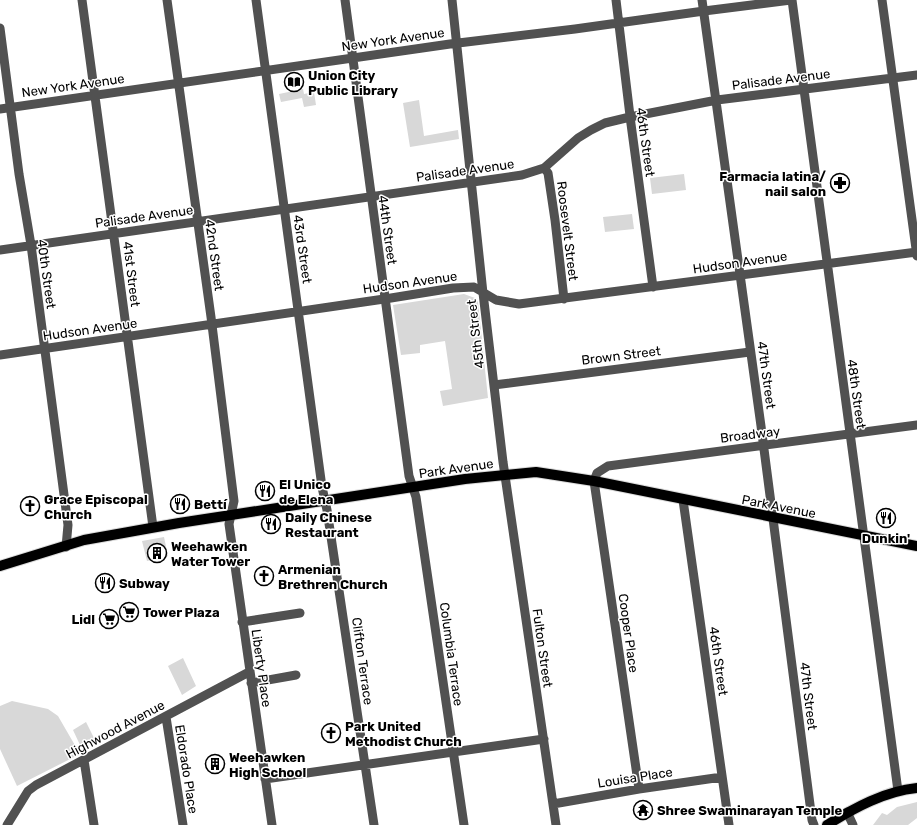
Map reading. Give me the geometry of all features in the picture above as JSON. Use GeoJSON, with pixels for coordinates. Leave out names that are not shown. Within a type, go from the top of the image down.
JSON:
{"type":"FeatureCollection","features":[{"type":"Feature","properties":{"kind":"main road","name":"Park Avenue"},"geometry":{"type":"LineString","coordinates":[[0,566],[84,540],[153,527],[412,487],[505,474],[536,472],[594,481],[917,546]]}},
{"type":"Feature","properties":{"kind":"main road"},"geometry":{"type":"LineString","coordinates":[[827,825],[847,812],[898,791],[917,788]]}},
{"type":"Feature","properties":{"kind":"street","name":"41st Street"},"geometry":{"type":"LineString","coordinates":[[82,0],[153,527]]}},
{"type":"Feature","properties":{"kind":"street","name":"42nd Street"},"geometry":{"type":"LineString","coordinates":[[167,0],[212,324],[234,500],[232,514]]}},
{"type":"Feature","properties":{"kind":"street","name":"43rd Street"},"geometry":{"type":"LineString","coordinates":[[256,0],[324,501]]}},
{"type":"Feature","properties":{"kind":"street","name":"44th Street"},"geometry":{"type":"LineString","coordinates":[[345,0],[408,476],[412,487]]}},
{"type":"Feature","properties":{"kind":"street","name":"45th Street"},"geometry":{"type":"LineString","coordinates":[[452,0],[473,183],[483,293],[505,474]]}},
{"type":"Feature","properties":{"kind":"street","name":"46th Street"},"geometry":{"type":"LineString","coordinates":[[616,0],[653,287]]}},
{"type":"Feature","properties":{"kind":"street","name":"47th Street"},"geometry":{"type":"LineString","coordinates":[[702,0],[717,100],[812,820],[814,825]]}},
{"type":"Feature","properties":{"kind":"street","name":"New York Avenue"},"geometry":{"type":"LineString","coordinates":[[0,109],[178,84],[353,57],[791,0]]}},
{"type":"Feature","properties":{"kind":"street","name":"48th Street"},"geometry":{"type":"LineString","coordinates":[[791,0],[898,791]]}},
{"type":"Feature","properties":{"kind":"street"},"geometry":{"type":"LineString","coordinates":[[882,0],[917,253]]}},
{"type":"Feature","properties":{"kind":"street","name":"40th Street"},"geometry":{"type":"LineString","coordinates":[[0,28],[19,174],[31,245],[68,525],[66,546]]}},
{"type":"Feature","properties":{"kind":"street","name":"Palisade Avenue"},"geometry":{"type":"LineString","coordinates":[[0,250],[522,175],[544,168],[578,138],[605,123],[717,100],[917,75]]}},
{"type":"Feature","properties":{"kind":"street","name":"Roosevelt Street"},"geometry":{"type":"LineString","coordinates":[[544,168],[548,173],[564,299]]}},
{"type":"Feature","properties":{"kind":"street","name":"Hudson Avenue"},"geometry":{"type":"LineString","coordinates":[[0,355],[454,288],[474,287],[496,300],[519,304],[827,263],[917,253]]}},
{"type":"Feature","properties":{"kind":"street","name":"Brown Street"},"geometry":{"type":"LineString","coordinates":[[494,385],[750,352]]}},
{"type":"Feature","properties":{"kind":"street","name":"Broadway"},"geometry":{"type":"LineString","coordinates":[[594,481],[598,473],[608,466],[917,426]]}},
{"type":"Feature","properties":{"kind":"street","name":"Fulton Street"},"geometry":{"type":"LineString","coordinates":[[505,474],[556,825]]}},
{"type":"Feature","properties":{"kind":"street","name":"Cooper Place"},"geometry":{"type":"LineString","coordinates":[[594,481],[639,789]]}},
{"type":"Feature","properties":{"kind":"street","name":"Columbia Terrace"},"geometry":{"type":"LineString","coordinates":[[412,487],[416,497],[464,825]]}},
{"type":"Feature","properties":{"kind":"street","name":"46th Street"},"geometry":{"type":"LineString","coordinates":[[683,500],[729,825]]}},
{"type":"Feature","properties":{"kind":"street","name":"Clifton Terrace"},"geometry":{"type":"LineString","coordinates":[[324,501],[327,510],[374,825]]}},
{"type":"Feature","properties":{"kind":"street","name":"Liberty Place"},"geometry":{"type":"LineString","coordinates":[[232,514],[229,524],[272,825]]}},
{"type":"Feature","properties":{"kind":"street"},"geometry":{"type":"LineString","coordinates":[[242,622],[300,613]]}},
{"type":"Feature","properties":{"kind":"street","name":"Highwood Avenue"},"geometry":{"type":"LineString","coordinates":[[7,825],[28,791],[36,785],[250,672]]}},
{"type":"Feature","properties":{"kind":"street"},"geometry":{"type":"LineString","coordinates":[[251,682],[296,675]]}},
{"type":"Feature","properties":{"kind":"street","name":"Eldorado Place"},"geometry":{"type":"LineString","coordinates":[[166,717],[183,825]]}},
{"type":"Feature","properties":{"kind":"street"},"geometry":{"type":"LineString","coordinates":[[265,779],[544,739]]}},
{"type":"Feature","properties":{"kind":"street"},"geometry":{"type":"LineString","coordinates":[[84,760],[94,825]]}},
{"type":"Feature","properties":{"kind":"street","name":"Louisa Place"},"geometry":{"type":"LineString","coordinates":[[553,804],[639,789],[722,777]]}},
{"type":"Feature","properties":{"kind":"street"},"geometry":{"type":"LineString","coordinates":[[847,812],[853,825]]}},
{"type":"Feature","properties":{"kind":"shaded area"},"geometry":{"type":"Polygon","coordinates":[[[303,89],[304,94],[314,92],[316,105],[304,107],[302,98],[281,102],[279,94],[303,89]]]}},
{"type":"Feature","properties":{"kind":"shaded area"},"geometry":{"type":"Polygon","coordinates":[[[419,100],[424,136],[458,130],[459,139],[410,147],[403,103],[419,100]]]}},
{"type":"Feature","properties":{"kind":"shaded area"},"geometry":{"type":"Polygon","coordinates":[[[684,174],[686,190],[652,194],[650,178],[684,174]]]}},
{"type":"Feature","properties":{"kind":"shaded area"},"geometry":{"type":"Polygon","coordinates":[[[632,214],[634,229],[605,232],[603,217],[632,214]]]}},
{"type":"Feature","properties":{"kind":"shaded area"},"geometry":{"type":"Polygon","coordinates":[[[464,294],[475,298],[478,302],[488,398],[443,406],[440,391],[452,389],[445,341],[420,345],[420,353],[401,355],[393,305],[464,294]]]}},
{"type":"Feature","properties":{"kind":"shaded area"},"geometry":{"type":"Polygon","coordinates":[[[164,537],[168,556],[165,557],[163,545],[149,548],[151,560],[147,561],[142,541],[164,537]]]}},
{"type":"Feature","properties":{"kind":"shaded area"},"geometry":{"type":"Polygon","coordinates":[[[183,658],[196,686],[182,695],[168,666],[183,658]]]}},
{"type":"Feature","properties":{"kind":"shaded area"},"geometry":{"type":"Polygon","coordinates":[[[12,701],[48,709],[58,716],[80,754],[17,786],[0,749],[0,706],[12,701]]]}},
{"type":"Feature","properties":{"kind":"shaded area"},"geometry":{"type":"Polygon","coordinates":[[[86,722],[94,738],[80,745],[73,730],[86,722]]]}},
{"type":"Feature","properties":{"kind":"shaded area"},"geometry":{"type":"Polygon","coordinates":[[[917,802],[917,818],[908,825],[873,825],[882,813],[887,815],[897,807],[917,802]]]}},
{"type":"Feature","properties":{"kind":"place","name":"Union City Public Library"},"geometry":{"type":"Point","coordinates":[294,82]}},
{"type":"Feature","properties":{"kind":"place","name":"Farmacia latina/ nail salon"},"geometry":{"type":"Point","coordinates":[840,183]}},
{"type":"Feature","properties":{"kind":"place","name":"El Unico de Elena"},"geometry":{"type":"Point","coordinates":[265,491]}},
{"type":"Feature","properties":{"kind":"place","name":"Bettí"},"geometry":{"type":"Point","coordinates":[180,504]}},
{"type":"Feature","properties":{"kind":"place","name":"Grace Episcopal Church"},"geometry":{"type":"Point","coordinates":[30,506]}},
{"type":"Feature","properties":{"kind":"place","name":"Dunkin'"},"geometry":{"type":"Point","coordinates":[886,518]}},
{"type":"Feature","properties":{"kind":"place","name":"Daily Chinese Restaurant"},"geometry":{"type":"Point","coordinates":[271,524]}},
{"type":"Feature","properties":{"kind":"place","name":"Weehawken Water Tower"},"geometry":{"type":"Point","coordinates":[157,553]}},
{"type":"Feature","properties":{"kind":"place","name":"Armenian Brethren Church"},"geometry":{"type":"Point","coordinates":[264,576]}},
{"type":"Feature","properties":{"kind":"place","name":"Subway"},"geometry":{"type":"Point","coordinates":[105,583]}},
{"type":"Feature","properties":{"kind":"place","name":"Tower Plaza"},"geometry":{"type":"Point","coordinates":[129,612]}},
{"type":"Feature","properties":{"kind":"place","name":"Lidl"},"geometry":{"type":"Point","coordinates":[109,619]}},
{"type":"Feature","properties":{"kind":"place","name":"Park United Methodist Church"},"geometry":{"type":"Point","coordinates":[331,733]}},
{"type":"Feature","properties":{"kind":"place","name":"Weehawken High School"},"geometry":{"type":"Point","coordinates":[215,764]}},
{"type":"Feature","properties":{"kind":"place","name":"Shree Swaminarayan Temple"},"geometry":{"type":"Point","coordinates":[643,810]}}]}
